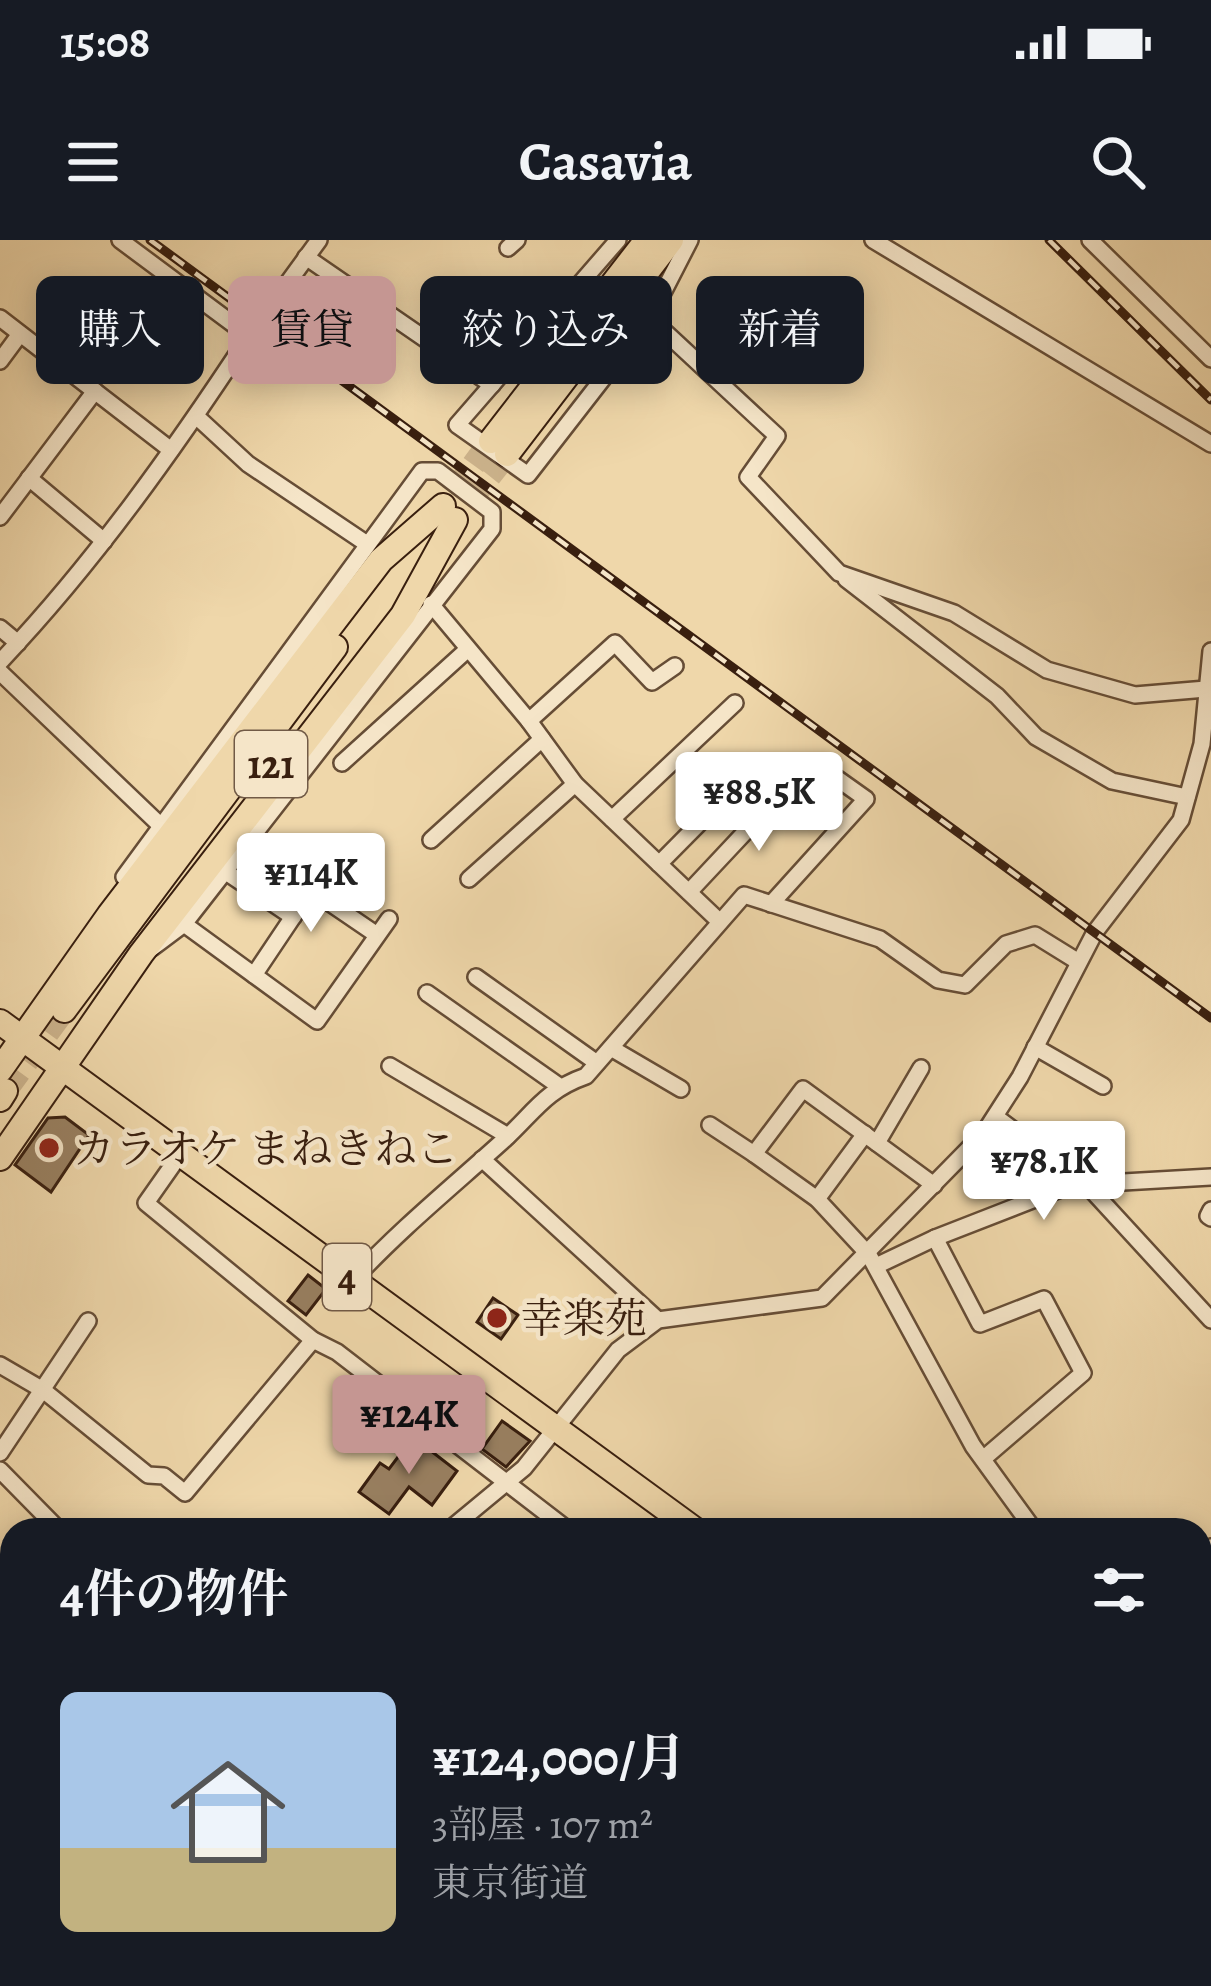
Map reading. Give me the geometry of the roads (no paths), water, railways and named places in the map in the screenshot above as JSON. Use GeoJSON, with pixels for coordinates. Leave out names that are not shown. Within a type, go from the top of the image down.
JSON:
{"type":"FeatureCollection","features":[{"type":"Feature","properties":{"kind":"highway"},"geometry":{"type":"LineString","coordinates":[[647,240],[499,448],[671,240]]}},
{"type":"Feature","properties":{"kind":"highway","name":"121"},"geometry":{"type":"LineString","coordinates":[[0,1129],[21,1038],[110,914],[381,560],[454,506]]}},
{"type":"Feature","properties":{"kind":"highway","name":"121"},"geometry":{"type":"LineString","coordinates":[[0,1158],[141,954],[404,616],[454,506]]}},
{"type":"Feature","properties":{"kind":"highway","name":"121"},"geometry":{"type":"LineString","coordinates":[[69,1017],[454,506]]}},
{"type":"Feature","properties":{"kind":"highway","name":"4"},"geometry":{"type":"LineString","coordinates":[[0,1022],[678,1518]]}},
{"type":"Feature","properties":{"kind":"street"},"geometry":{"type":"LineString","coordinates":[[120,240],[228,320]]}},
{"type":"Feature","properties":{"kind":"street"},"geometry":{"type":"LineString","coordinates":[[292,276],[319,240]]}},
{"type":"Feature","properties":{"kind":"street"},"geometry":{"type":"LineString","coordinates":[[599,384],[528,475],[457,425],[618,240]]}},
{"type":"Feature","properties":{"kind":"street"},"geometry":{"type":"LineString","coordinates":[[672,276],[690,240]]}},
{"type":"Feature","properties":{"kind":"street"},"geometry":{"type":"LineString","coordinates":[[873,240],[1211,444]]}},
{"type":"Feature","properties":{"kind":"street"},"geometry":{"type":"LineString","coordinates":[[1090,240],[1211,359]]}},
{"type":"Feature","properties":{"kind":"street"},"geometry":{"type":"LineString","coordinates":[[306,257],[492,385]]}},
{"type":"Feature","properties":{"kind":"street"},"geometry":{"type":"LineString","coordinates":[[0,318],[171,450]]}},
{"type":"Feature","properties":{"kind":"street"},"geometry":{"type":"LineString","coordinates":[[0,361],[20,334]]}},
{"type":"Feature","properties":{"kind":"street"},"geometry":{"type":"LineString","coordinates":[[672,338],[777,436],[748,477],[839,573],[997,696],[1036,737],[1112,781],[1187,797]]}},
{"type":"Feature","properties":{"kind":"street"},"geometry":{"type":"LineString","coordinates":[[0,662],[104,541],[228,368]]}},
{"type":"Feature","properties":{"kind":"street"},"geometry":{"type":"LineString","coordinates":[[0,517],[94,392]]}},
{"type":"Feature","properties":{"kind":"street"},"geometry":{"type":"LineString","coordinates":[[196,416],[248,464],[367,544]]}},
{"type":"Feature","properties":{"kind":"street"},"geometry":{"type":"LineString","coordinates":[[110,914],[124,876],[422,471],[438,471],[491,512],[492,529],[226,872],[184,924],[141,954]]}},
{"type":"Feature","properties":{"kind":"street"},"geometry":{"type":"LineString","coordinates":[[29,478],[104,541]]}},
{"type":"Feature","properties":{"kind":"street"},"geometry":{"type":"LineString","coordinates":[[839,573],[954,613],[1047,670],[1135,695],[1206,689]]}},
{"type":"Feature","properties":{"kind":"street"},"geometry":{"type":"LineString","coordinates":[[430,604],[529,721],[575,784],[719,921]]}},
{"type":"Feature","properties":{"kind":"street"},"geometry":{"type":"LineString","coordinates":[[0,628],[18,643]]}},
{"type":"Feature","properties":{"kind":"street"},"geometry":{"type":"LineString","coordinates":[[529,721],[615,643],[652,682],[675,666]]}},
{"type":"Feature","properties":{"kind":"street"},"geometry":{"type":"LineString","coordinates":[[342,763],[468,649]]}},
{"type":"Feature","properties":{"kind":"street"},"geometry":{"type":"LineString","coordinates":[[464,1518],[506,1483],[556,1430],[618,1349],[658,1320],[822,1298],[872,1260],[996,1117],[1077,961],[1111,908],[1181,820],[1207,745],[1211,651]]}},
{"type":"Feature","properties":{"kind":"street"},"geometry":{"type":"LineString","coordinates":[[0,671],[161,826]]}},
{"type":"Feature","properties":{"kind":"street"},"geometry":{"type":"LineString","coordinates":[[612,819],[735,703]]}},
{"type":"Feature","properties":{"kind":"street"},"geometry":{"type":"LineString","coordinates":[[430,840],[542,739]]}},
{"type":"Feature","properties":{"kind":"street"},"geometry":{"type":"LineString","coordinates":[[771,904],[866,800],[828,772]]}},
{"type":"Feature","properties":{"kind":"street"},"geometry":{"type":"LineString","coordinates":[[659,864],[746,776]]}},
{"type":"Feature","properties":{"kind":"street"},"geometry":{"type":"LineString","coordinates":[[689,892],[793,781]]}},
{"type":"Feature","properties":{"kind":"street"},"geometry":{"type":"LineString","coordinates":[[469,879],[575,784]]}},
{"type":"Feature","properties":{"kind":"street"},"geometry":{"type":"LineString","coordinates":[[226,872],[293,916]]}},
{"type":"Feature","properties":{"kind":"street"},"geometry":{"type":"LineString","coordinates":[[254,974],[310,890],[377,935]]}},
{"type":"Feature","properties":{"kind":"street"},"geometry":{"type":"LineString","coordinates":[[352,1281],[405,1225],[559,1086],[586,1076],[744,896],[880,939],[938,980],[965,985],[1006,944],[1035,935],[1077,961]]}},
{"type":"Feature","properties":{"kind":"street"},"geometry":{"type":"LineString","coordinates":[[184,924],[317,1021],[389,919]]}},
{"type":"Feature","properties":{"kind":"street"},"geometry":{"type":"LineString","coordinates":[[476,977],[597,1063]]}},
{"type":"Feature","properties":{"kind":"street"},"geometry":{"type":"LineString","coordinates":[[427,994],[559,1086]]}},
{"type":"Feature","properties":{"kind":"street"},"geometry":{"type":"LineString","coordinates":[[1035,1047],[1103,1086]]}},
{"type":"Feature","properties":{"kind":"street"},"geometry":{"type":"LineString","coordinates":[[611,1048],[681,1089]]}},
{"type":"Feature","properties":{"kind":"street"},"geometry":{"type":"LineString","coordinates":[[390,1066],[508,1136]]}},
{"type":"Feature","properties":{"kind":"street"},"geometry":{"type":"LineString","coordinates":[[818,1199],[871,1139],[921,1068]]}},
{"type":"Feature","properties":{"kind":"street"},"geometry":{"type":"LineString","coordinates":[[754,1154],[803,1089],[934,1185]]}},
{"type":"Feature","properties":{"kind":"street"},"geometry":{"type":"LineString","coordinates":[[996,1117],[1086,1184],[1211,1320]]}},
{"type":"Feature","properties":{"kind":"street"},"geometry":{"type":"LineString","coordinates":[[710,1125],[818,1199],[872,1260],[983,1459],[1025,1518]]}},
{"type":"Feature","properties":{"kind":"street"},"geometry":{"type":"LineString","coordinates":[[179,1156],[146,1203],[313,1340],[337,1352],[552,1518]]}},
{"type":"Feature","properties":{"kind":"street"},"geometry":{"type":"LineString","coordinates":[[482,1159],[658,1320]]}},
{"type":"Feature","properties":{"kind":"street"},"geometry":{"type":"LineString","coordinates":[[872,1260],[1071,1185],[1211,1177]]}},
{"type":"Feature","properties":{"kind":"street"},"geometry":{"type":"LineString","coordinates":[[935,1238],[980,1324],[1044,1299],[1083,1373],[983,1459]]}},
{"type":"Feature","properties":{"kind":"street"},"geometry":{"type":"LineString","coordinates":[[0,1453],[88,1321]]}},
{"type":"Feature","properties":{"kind":"street"},"geometry":{"type":"LineString","coordinates":[[0,1365],[43,1390],[148,1474],[164,1476],[185,1493],[313,1340]]}},
{"type":"Feature","properties":{"kind":"street"},"geometry":{"type":"LineString","coordinates":[[0,1470],[47,1518]]}},
{"type":"Feature","properties":{"kind":"tunnel"},"geometry":{"type":"LineString","coordinates":[[452,494],[491,441]]}},
{"type":"Feature","properties":{"kind":"tunnel"},"geometry":{"type":"LineString","coordinates":[[467,504],[507,454]]}},
{"type":"Feature","properties":{"kind":"tunnel"},"geometry":{"type":"LineString","coordinates":[[5,1091],[64,1010]]}},
{"type":"Feature","properties":{"kind":"railway"},"geometry":{"type":"LineString","coordinates":[[150,240],[1211,1018]]}},
{"type":"Feature","properties":{"kind":"railway"},"geometry":{"type":"LineString","coordinates":[[1049,240],[1211,400]]}},
{"type":"Feature","properties":{"kind":"place","name":"カラオケ まねきねこ"},"geometry":{"type":"Point","coordinates":[49,1148]}},
{"type":"Feature","properties":{"kind":"place","name":"幸楽苑"},"geometry":{"type":"Point","coordinates":[497,1318]}}]}
